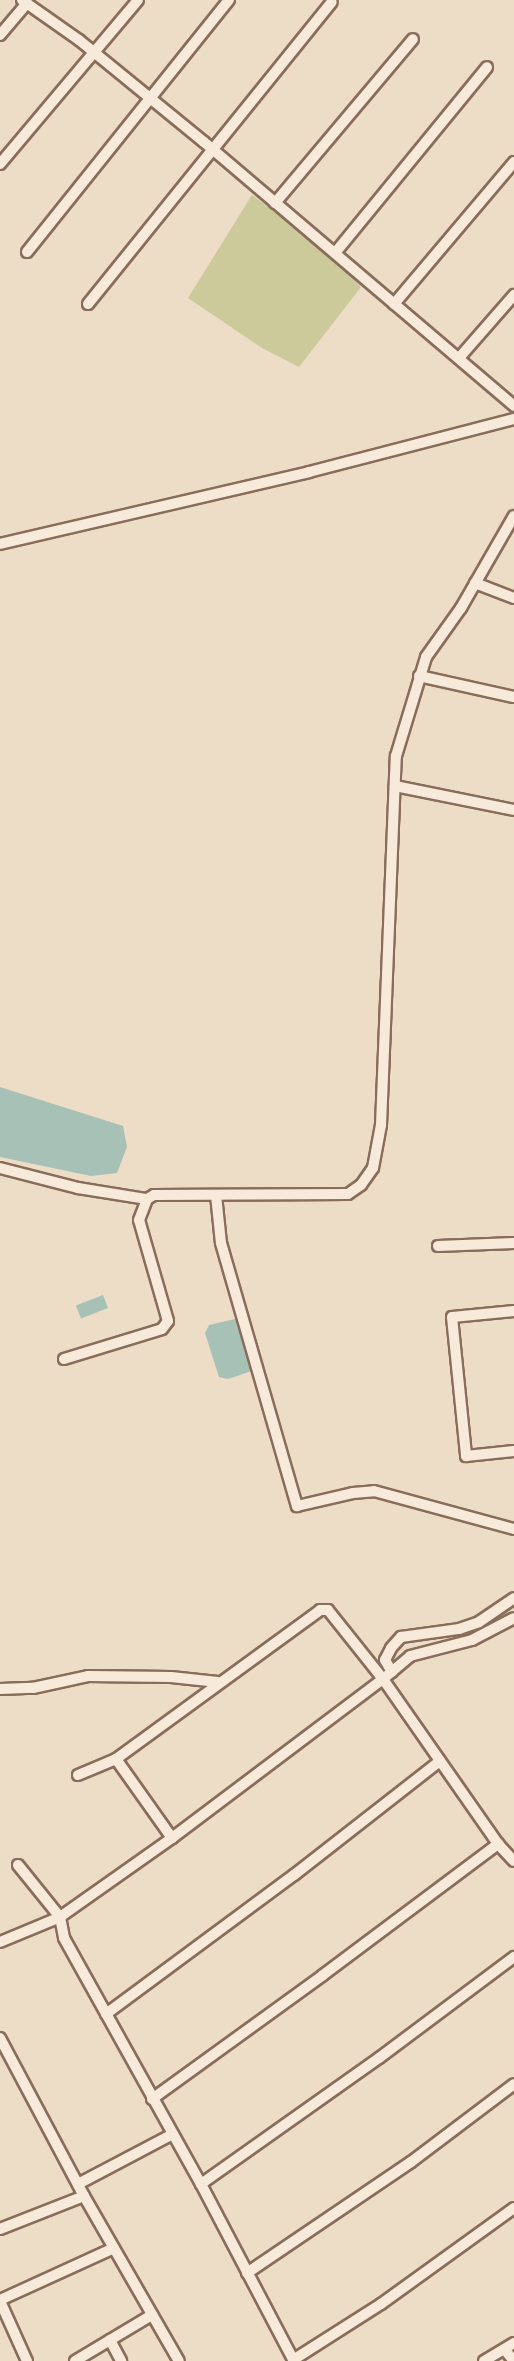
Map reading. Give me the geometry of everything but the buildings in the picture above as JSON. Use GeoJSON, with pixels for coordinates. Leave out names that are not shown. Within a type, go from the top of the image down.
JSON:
{"type":"FeatureCollection","features":[{"type":"Feature","properties":{"kind":"street"},"geometry":{"type":"LineString","coordinates":[[0,164],[138,0]]}},
{"type":"Feature","properties":{"kind":"street"},"geometry":{"type":"LineString","coordinates":[[27,252],[230,0]]}},
{"type":"Feature","properties":{"kind":"street"},"geometry":{"type":"LineString","coordinates":[[0,35],[25,2],[94,52],[213,150],[514,406]]}},
{"type":"Feature","properties":{"kind":"street"},"geometry":{"type":"LineString","coordinates":[[88,304],[332,2]]}},
{"type":"Feature","properties":{"kind":"street"},"geometry":{"type":"LineString","coordinates":[[275,203],[413,39]]}},
{"type":"Feature","properties":{"kind":"street"},"geometry":{"type":"LineString","coordinates":[[335,253],[487,67]]}},
{"type":"Feature","properties":{"kind":"street"},"geometry":{"type":"LineString","coordinates":[[394,304],[514,162]]}},
{"type":"Feature","properties":{"kind":"street"},"geometry":{"type":"LineString","coordinates":[[459,358],[514,295]]}},
{"type":"Feature","properties":{"kind":"street"},"geometry":{"type":"LineString","coordinates":[[0,544],[309,472],[514,419]]}},
{"type":"Feature","properties":{"kind":"street"},"geometry":{"type":"LineString","coordinates":[[0,1168],[78,1188],[147,1199],[154,1195],[348,1194],[361,1185],[373,1168],[381,1125],[396,756],[426,657],[475,583],[514,516]]}},
{"type":"Feature","properties":{"kind":"street"},"geometry":{"type":"LineString","coordinates":[[475,583],[514,598]]}},
{"type":"Feature","properties":{"kind":"street"},"geometry":{"type":"LineString","coordinates":[[419,676],[514,697]]}},
{"type":"Feature","properties":{"kind":"street"},"geometry":{"type":"LineString","coordinates":[[395,786],[514,810]]}},
{"type":"Feature","properties":{"kind":"street"},"geometry":{"type":"LineString","coordinates":[[216,1195],[221,1243],[297,1506],[353,1493],[374,1491],[514,1529]]}},
{"type":"Feature","properties":{"kind":"street"},"geometry":{"type":"LineString","coordinates":[[64,1359],[162,1329],[168,1321],[139,1220],[147,1199]]}},
{"type":"Feature","properties":{"kind":"street"},"geometry":{"type":"LineString","coordinates":[[438,1246],[514,1243]]}},
{"type":"Feature","properties":{"kind":"street"},"geometry":{"type":"LineString","coordinates":[[514,1311],[452,1317],[466,1456],[514,1451]]}},
{"type":"Feature","properties":{"kind":"street"},"geometry":{"type":"LineString","coordinates":[[388,1675],[385,1660],[391,1648],[401,1637],[459,1629],[479,1622],[514,1598]]}},
{"type":"Feature","properties":{"kind":"street"},"geometry":{"type":"LineString","coordinates":[[78,1775],[116,1759],[218,1682],[320,1610],[328,1610],[388,1675],[440,1761],[498,1844],[514,1862]]}},
{"type":"Feature","properties":{"kind":"street"},"geometry":{"type":"LineString","coordinates":[[0,1942],[60,1917],[172,1838],[410,1656],[472,1640],[514,1618]]}},
{"type":"Feature","properties":{"kind":"street"},"geometry":{"type":"LineString","coordinates":[[0,1689],[33,1688],[88,1676],[171,1677],[218,1682]]}},
{"type":"Feature","properties":{"kind":"street"},"geometry":{"type":"LineString","coordinates":[[116,1759],[172,1838]]}},
{"type":"Feature","properties":{"kind":"street"},"geometry":{"type":"LineString","coordinates":[[106,2014],[294,1875],[440,1761]]}},
{"type":"Feature","properties":{"kind":"street"},"geometry":{"type":"LineString","coordinates":[[152,2098],[323,1975],[498,1844]]}},
{"type":"Feature","properties":{"kind":"street"},"geometry":{"type":"LineString","coordinates":[[18,1865],[60,1917],[64,1938],[201,2184],[294,2360],[381,2304],[514,2208]]}},
{"type":"Feature","properties":{"kind":"street"},"geometry":{"type":"LineString","coordinates":[[201,2184],[370,2064],[514,1957]]}},
{"type":"Feature","properties":{"kind":"street"},"geometry":{"type":"LineString","coordinates":[[0,2038],[84,2196],[179,2361]]}},
{"type":"Feature","properties":{"kind":"street"},"geometry":{"type":"LineString","coordinates":[[247,2273],[411,2162],[514,2084]]}},
{"type":"Feature","properties":{"kind":"street"},"geometry":{"type":"LineString","coordinates":[[78,2184],[172,2134]]}},
{"type":"Feature","properties":{"kind":"street"},"geometry":{"type":"LineString","coordinates":[[0,2229],[84,2196]]}},
{"type":"Feature","properties":{"kind":"street"},"geometry":{"type":"LineString","coordinates":[[27,2361],[0,2301],[114,2248]]}},
{"type":"Feature","properties":{"kind":"street"},"geometry":{"type":"LineString","coordinates":[[75,2361],[152,2315]]}},
{"type":"Feature","properties":{"kind":"street"},"geometry":{"type":"LineString","coordinates":[[110,2340],[121,2361]]}},
{"type":"Feature","properties":{"kind":"street"},"geometry":{"type":"LineString","coordinates":[[484,2361],[510,2347],[514,2361]]}},
{"type":"Feature","properties":{"kind":"shaded area"},"geometry":{"type":"Polygon","coordinates":[[[252,195],[329,253],[361,287],[299,367],[262,348],[188,298],[252,195]]]}},
{"type":"Feature","properties":{"kind":"shaded area"},"geometry":{"type":"Polygon","coordinates":[[[0,1087],[123,1126],[127,1147],[117,1173],[91,1176],[0,1157],[0,1087]]]}},
{"type":"Feature","properties":{"kind":"shaded area"},"geometry":{"type":"Polygon","coordinates":[[[103,1295],[108,1308],[81,1318],[76,1305],[103,1295]]]}},
{"type":"Feature","properties":{"kind":"shaded area"},"geometry":{"type":"Polygon","coordinates":[[[235,1319],[241,1324],[253,1366],[249,1372],[228,1379],[219,1377],[205,1333],[209,1325],[235,1319]]]}}]}
